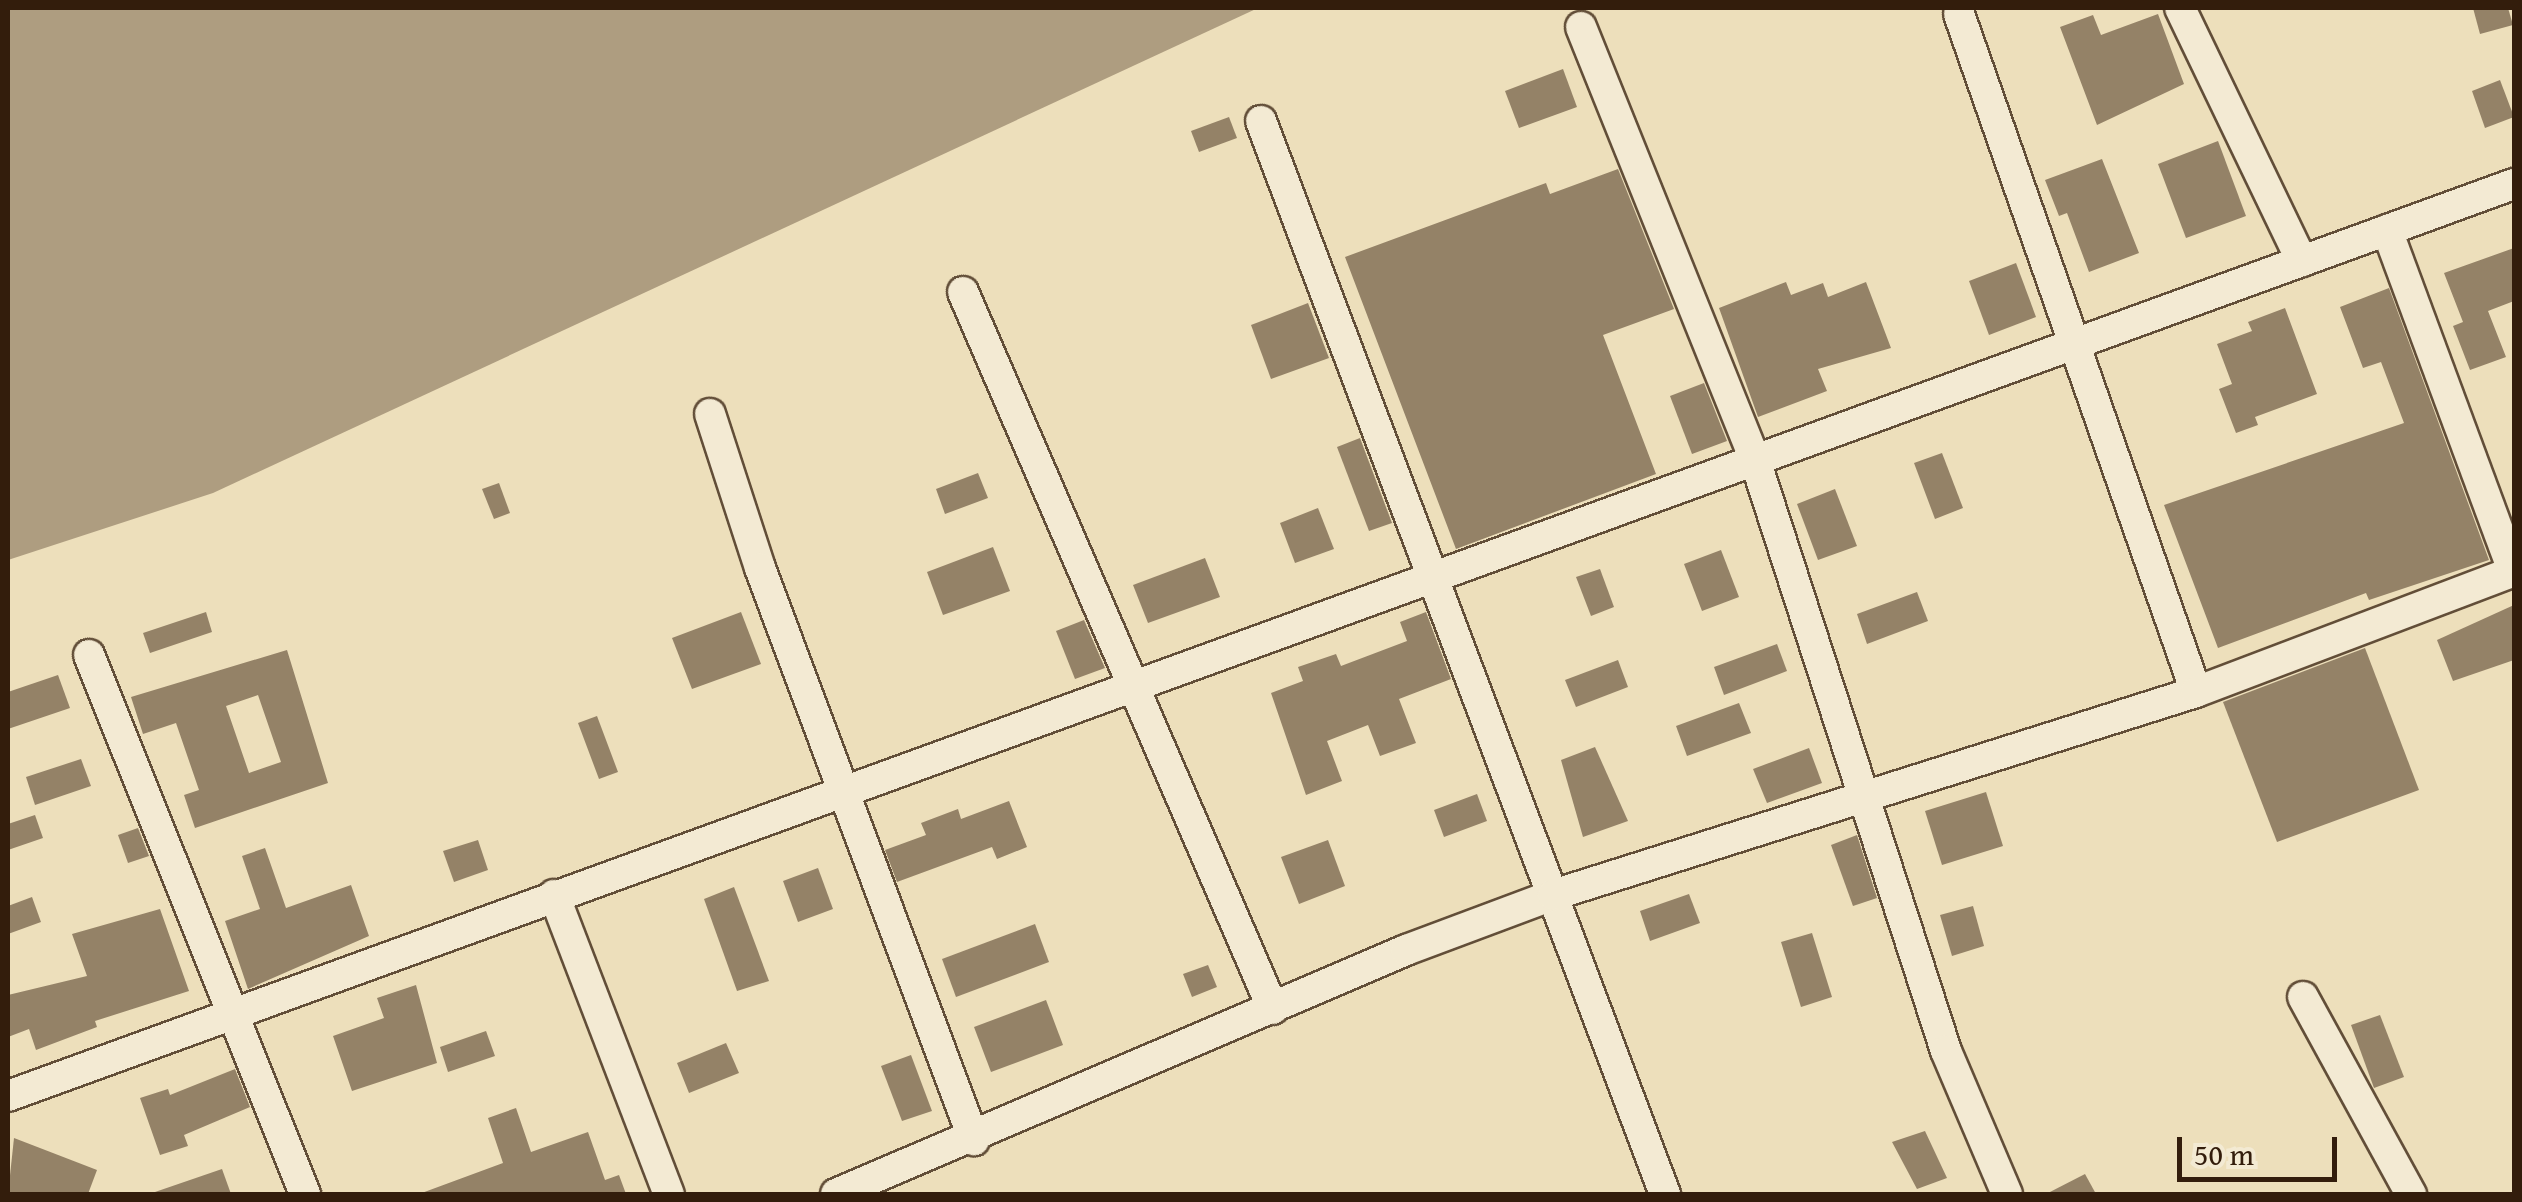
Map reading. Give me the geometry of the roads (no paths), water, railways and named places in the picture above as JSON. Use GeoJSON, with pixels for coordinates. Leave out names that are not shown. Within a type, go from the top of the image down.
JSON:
{"type":"FeatureCollection","features":[{"type":"Feature","properties":{"kind":"street"},"geometry":{"type":"LineString","coordinates":[[2180,8],[2302,260]]}},
{"type":"Feature","properties":{"kind":"street"},"geometry":{"type":"LineString","coordinates":[[1958,14],[2196,692]]}},
{"type":"Feature","properties":{"kind":"street"},"geometry":{"type":"LineString","coordinates":[[1582,27],[1756,462],[1946,1051],[2007,1194]]}},
{"type":"Feature","properties":{"kind":"street"},"geometry":{"type":"LineString","coordinates":[[1262,121],[1665,1194]]}},
{"type":"Feature","properties":{"kind":"street"},"geometry":{"type":"LineString","coordinates":[[8,1096],[1432,581],[2514,184]]}},
{"type":"Feature","properties":{"kind":"street"},"geometry":{"type":"LineString","coordinates":[[836,1194],[974,1140],[1273,1009],[1553,895],[1865,801],[2196,692],[2514,571],[2387,230]]}},
{"type":"Feature","properties":{"kind":"street"},"geometry":{"type":"LineString","coordinates":[[962,292],[1273,1009]]}},
{"type":"Feature","properties":{"kind":"street"},"geometry":{"type":"LineString","coordinates":[[710,414],[974,1140]]}},
{"type":"Feature","properties":{"kind":"street"},"geometry":{"type":"LineString","coordinates":[[89,654],[238,1014],[305,1194]]}},
{"type":"Feature","properties":{"kind":"street"},"geometry":{"type":"LineString","coordinates":[[554,896],[669,1194]]}},
{"type":"Feature","properties":{"kind":"street"},"geometry":{"type":"LineString","coordinates":[[2303,997],[2412,1194]]}}]}
